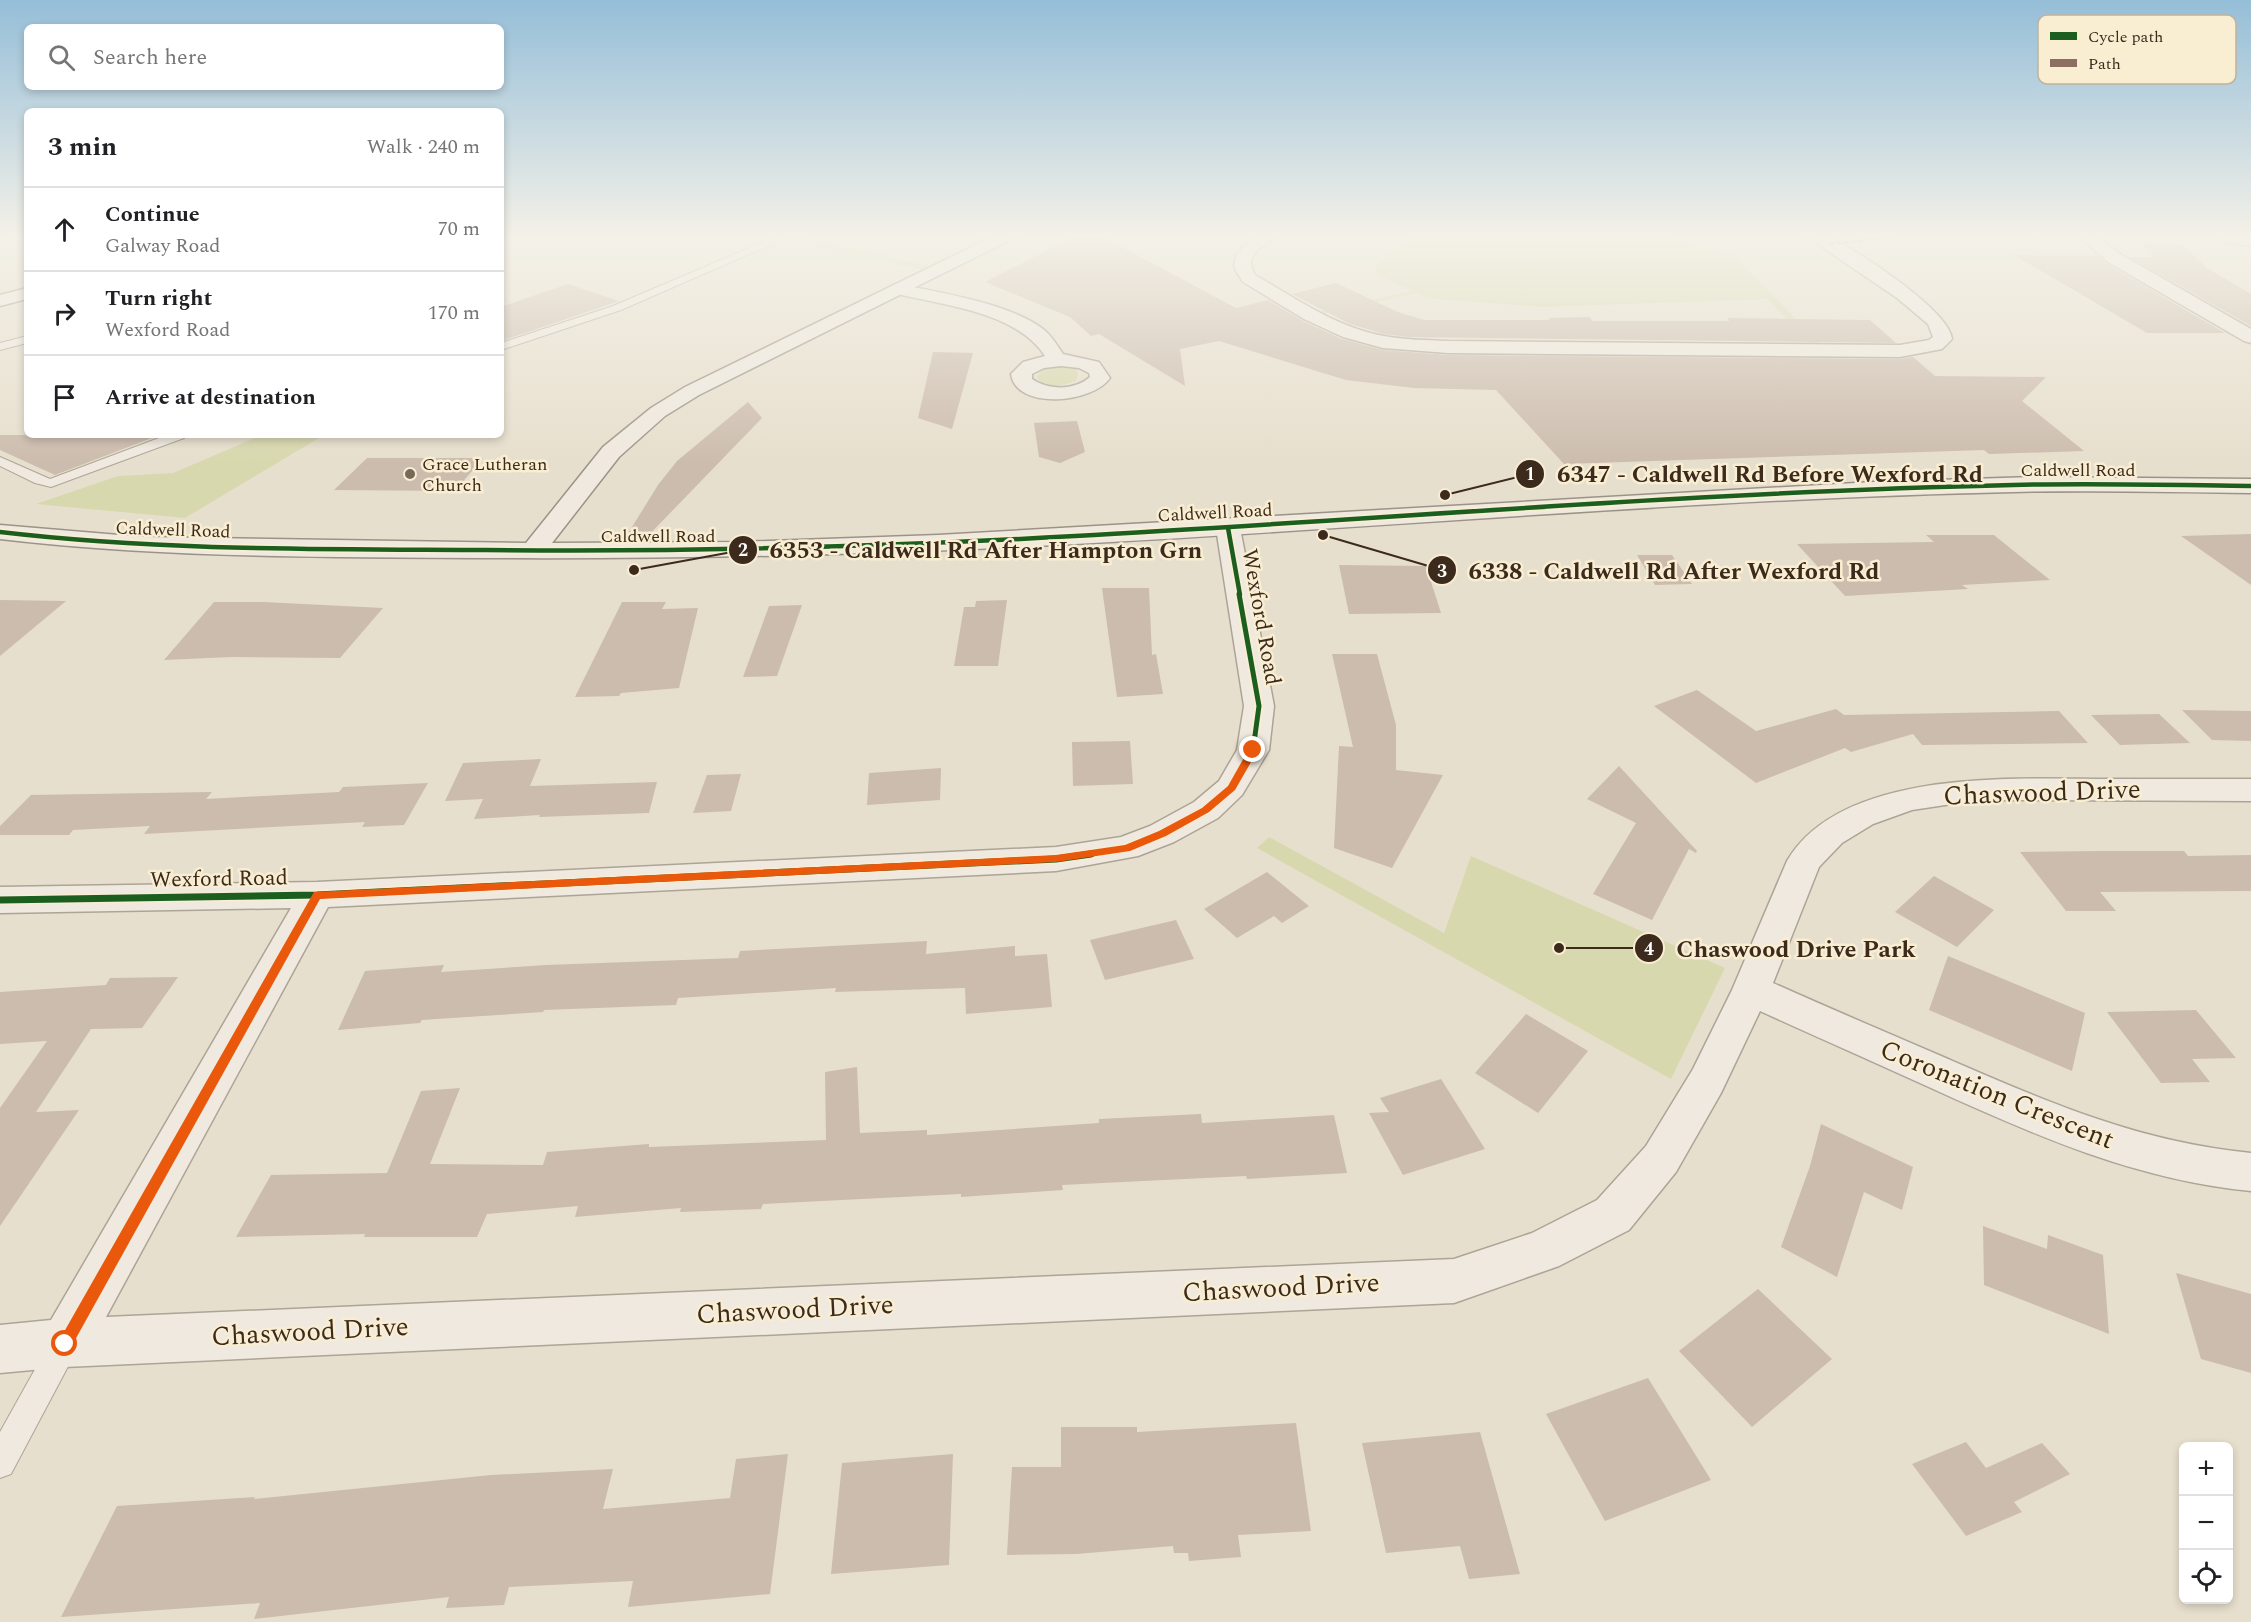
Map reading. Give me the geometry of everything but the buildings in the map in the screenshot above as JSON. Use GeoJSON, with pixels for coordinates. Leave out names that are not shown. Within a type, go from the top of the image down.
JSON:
{"type":"FeatureCollection","features":[{"type":"Feature","properties":{"kind":"street"},"geometry":{"type":"LineString","coordinates":[[534,550],[610,452],[658,412],[692,391],[852,313]]}},
{"type":"Feature","properties":{"kind":"street"},"geometry":{"type":"LineString","coordinates":[[990,313],[1026,326],[1038,334],[1058,361]]}},
{"type":"Feature","properties":{"kind":"street"},"geometry":{"type":"LineString","coordinates":[[1308,313],[1334,327],[1383,342],[1448,347],[1900,351],[1935,345],[1942,339],[1941,329],[1925,313]]}},
{"type":"Feature","properties":{"kind":"street"},"geometry":{"type":"LineString","coordinates":[[2209,313],[2251,337]]}},
{"type":"Feature","properties":{"kind":"street","name":"Caldwell Road"},"geometry":{"type":"LineString","coordinates":[[0,532],[143,545],[732,551],[1228,528],[1532,507],[1832,491],[2010,485],[2251,486]]}},
{"type":"Feature","properties":{"kind":"street","name":"Wexford Road"},"geometry":{"type":"LineString","coordinates":[[0,900],[317,895],[1056,859],[1126,848],[1162,834],[1206,810],[1232,788],[1253,750],[1258,706],[1228,528]]}},
{"type":"Feature","properties":{"kind":"street","name":"Chaswood Drive"},"geometry":{"type":"LineString","coordinates":[[0,1349],[65,1344],[1454,1281],[1543,1251],[1613,1215],[1661,1160],[1707,1080],[1751,990],[1804,861],[1830,835],[1861,816],[1908,800],[1965,791],[2007,789],[2251,790]]}},
{"type":"Feature","properties":{"kind":"street"},"geometry":{"type":"LineString","coordinates":[[65,1344],[317,895]]}},
{"type":"Feature","properties":{"kind":"street","name":"Coronation Crescent"},"geometry":{"type":"LineString","coordinates":[[1751,990],[2032,1114],[2154,1157],[2214,1170],[2251,1172]]}},
{"type":"Feature","properties":{"kind":"lane"},"geometry":{"type":"LineString","coordinates":[[504,347],[603,313]]}},
{"type":"Feature","properties":{"kind":"lane"},"geometry":{"type":"LineString","coordinates":[[0,347],[24,340]]}},
{"type":"Feature","properties":{"kind":"lane"},"geometry":{"type":"LineString","coordinates":[[0,461],[51,483],[171,438]]}},
{"type":"Feature","properties":{"kind":"lane"},"geometry":{"type":"LineString","coordinates":[[0,1463],[65,1344]]}},
{"type":"Feature","properties":{"kind":"green space"},"geometry":{"type":"Polygon","coordinates":[[[1780,313],[1790,313],[1821,345],[1811,344],[1780,313]]]}},
{"type":"Feature","properties":{"kind":"green space"},"geometry":{"type":"Polygon","coordinates":[[[1060,364],[1076,369],[1078,374],[1076,381],[1056,387],[1040,383],[1037,377],[1043,369],[1060,364]]]}},
{"type":"Feature","properties":{"kind":"green space"},"geometry":{"type":"Polygon","coordinates":[[[255,438],[319,438],[185,518],[36,504],[118,476],[173,473],[255,438]]]}},
{"type":"Feature","properties":{"kind":"green space"},"geometry":{"type":"Polygon","coordinates":[[[1269,837],[1444,933],[1471,856],[1725,968],[1671,1079],[1257,848],[1269,837]]]}},
{"type":"Feature","properties":{"kind":"cycle path"},"geometry":{"type":"LineString","coordinates":[[0,532],[143,545],[342,549],[640,550],[839,547],[1072,537],[1606,503],[1873,489],[2037,484],[2251,486]]}},
{"type":"Feature","properties":{"kind":"cycle path"},"geometry":{"type":"LineString","coordinates":[[0,900],[317,895],[1056,859],[1126,848],[1162,834],[1206,810],[1231,788],[1253,750],[1259,706],[1228,528]]}},
{"type":"Feature","properties":{"kind":"place","name":"Grace Lutheran Church"},"geometry":{"type":"Point","coordinates":[410,474]}},
{"type":"Feature","properties":{"kind":"place","name":"6347 - Caldwell Rd Before Wexford Rd"},"geometry":{"type":"Point","coordinates":[1445,495]}},
{"type":"Feature","properties":{"kind":"place","name":"6338 - Caldwell Rd After Wexford Rd"},"geometry":{"type":"Point","coordinates":[1323,535]}},
{"type":"Feature","properties":{"kind":"place","name":"6353 - Caldwell Rd After Hampton Grn"},"geometry":{"type":"Point","coordinates":[634,570]}},
{"type":"Feature","properties":{"kind":"place","name":"Chaswood Drive Park"},"geometry":{"type":"Point","coordinates":[1559,948]}},
{"type":"Feature","properties":{"kind":"route"},"geometry":{"type":"LineString","coordinates":[[65,1344],[317,895],[1056,859],[1126,848],[1162,834],[1206,810],[1232,788],[1253,750]]}}]}
